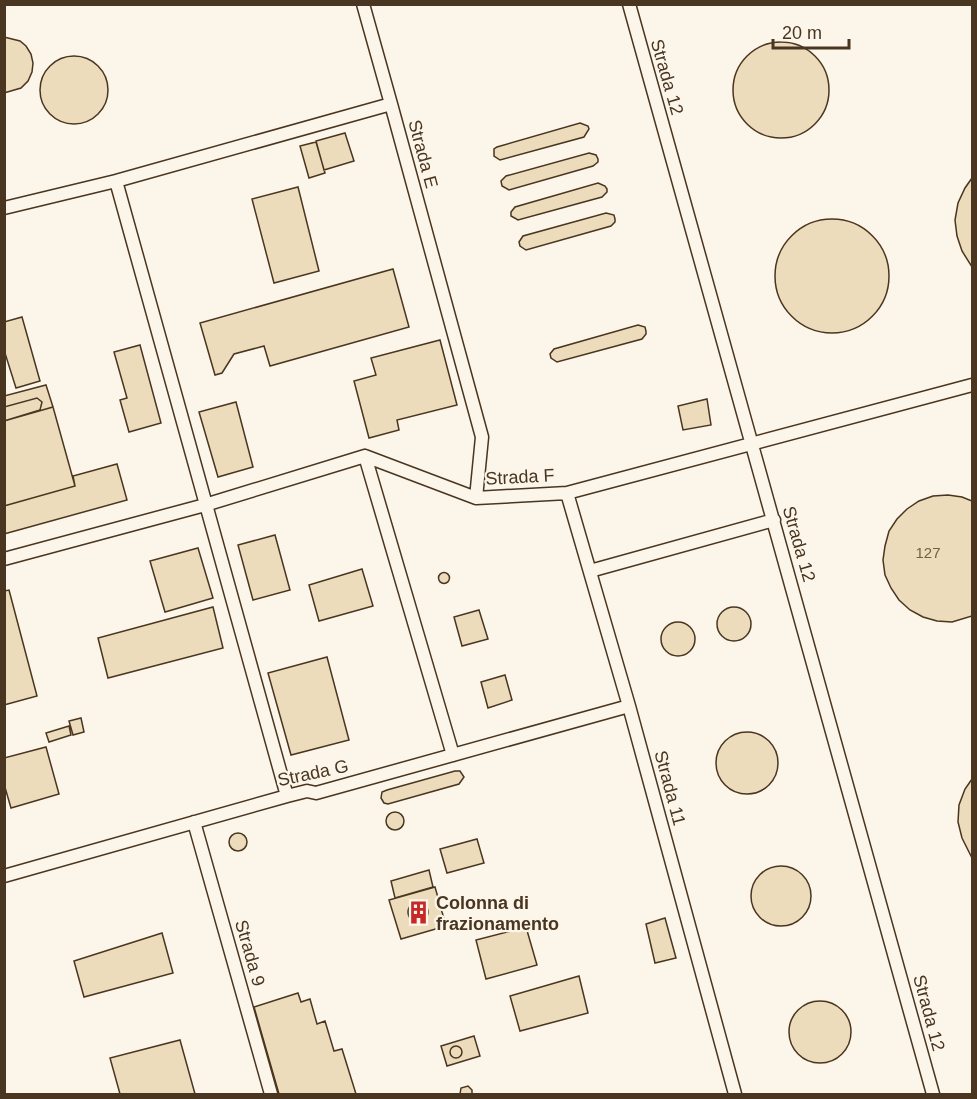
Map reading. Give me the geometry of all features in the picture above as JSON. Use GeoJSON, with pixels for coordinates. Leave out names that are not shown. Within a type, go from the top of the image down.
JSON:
{"type":"FeatureCollection","features":[{"type":"Feature","properties":{"kind":"lane"},"geometry":{"type":"LineString","coordinates":[[363,4],[391,104]]}},
{"type":"Feature","properties":{"kind":"lane","name":"Strada 12"},"geometry":{"type":"LineString","coordinates":[[628,4],[933,1095]]}},
{"type":"Feature","properties":{"kind":"lane","name":"Strada E"},"geometry":{"type":"LineString","coordinates":[[4,208],[116,181],[391,104],[482,437],[476,498]]}},
{"type":"Feature","properties":{"kind":"lane"},"geometry":{"type":"LineString","coordinates":[[116,181],[286,796]]}},
{"type":"Feature","properties":{"kind":"lane","name":"Strada F"},"geometry":{"type":"LineString","coordinates":[[364,456],[476,498],[567,493],[972,385]]}},
{"type":"Feature","properties":{"kind":"lane"},"geometry":{"type":"LineString","coordinates":[[4,559],[205,505],[364,456],[453,755]]}},
{"type":"Feature","properties":{"kind":"lane","name":"Strada 11"},"geometry":{"type":"LineString","coordinates":[[567,493],[629,706],[735,1095]]}},
{"type":"Feature","properties":{"kind":"lane"},"geometry":{"type":"LineString","coordinates":[[590,571],[774,520]]}},
{"type":"Feature","properties":{"kind":"lane","name":"Strada G"},"geometry":{"type":"LineString","coordinates":[[4,876],[307,790],[316,793],[629,706]]}},
{"type":"Feature","properties":{"kind":"lane","name":"Strada 9"},"geometry":{"type":"LineString","coordinates":[[194,822],[271,1095]]}},
{"type":"Feature","properties":{"kind":"building"},"geometry":{"type":"Polygon","coordinates":[[[4,37],[20,41],[26,46],[33,63],[28,81],[21,88],[4,93],[4,37]]]}},
{"type":"Feature","properties":{"kind":"building"},"geometry":{"type":"Polygon","coordinates":[[[781,42],[799,46],[815,56],[825,72],[829,90],[825,108],[815,124],[799,134],[781,138],[763,134],[747,124],[737,108],[733,90],[737,72],[747,56],[763,46],[781,42]]]}},
{"type":"Feature","properties":{"kind":"building"},"geometry":{"type":"Polygon","coordinates":[[[74,56],[87,59],[98,66],[105,77],[108,90],[105,103],[98,114],[87,121],[74,124],[61,121],[50,114],[43,103],[40,90],[43,77],[50,66],[61,59],[74,56]]]}},
{"type":"Feature","properties":{"kind":"building"},"geometry":{"type":"Polygon","coordinates":[[[580,123],[588,126],[589,129],[584,137],[500,160],[494,156],[494,149],[497,147],[580,123]]]}},
{"type":"Feature","properties":{"kind":"building"},"geometry":{"type":"Polygon","coordinates":[[[345,133],[354,161],[324,170],[316,141],[345,133]]]}},
{"type":"Feature","properties":{"kind":"building"},"geometry":{"type":"Polygon","coordinates":[[[316,142],[325,173],[309,178],[300,146],[316,142]]]}},
{"type":"Feature","properties":{"kind":"building"},"geometry":{"type":"Polygon","coordinates":[[[589,153],[596,155],[598,159],[593,166],[509,190],[502,186],[501,181],[506,176],[589,153]]]}},
{"type":"Feature","properties":{"kind":"building"},"geometry":{"type":"Polygon","coordinates":[[[972,178],[972,267],[962,251],[955,220],[958,203],[972,178]]]}},
{"type":"Feature","properties":{"kind":"building"},"geometry":{"type":"Polygon","coordinates":[[[598,183],[607,189],[602,197],[518,220],[511,216],[515,207],[598,183]]]}},
{"type":"Feature","properties":{"kind":"building"},"geometry":{"type":"Polygon","coordinates":[[[298,187],[319,271],[274,283],[252,199],[298,187]]]}},
{"type":"Feature","properties":{"kind":"building"},"geometry":{"type":"Polygon","coordinates":[[[606,213],[614,215],[615,222],[611,226],[526,250],[520,246],[519,242],[523,236],[606,213]]]}},
{"type":"Feature","properties":{"kind":"building"},"geometry":{"type":"Polygon","coordinates":[[[832,219],[854,223],[872,236],[885,254],[889,276],[885,298],[872,316],[854,329],[832,333],[810,329],[792,316],[779,298],[775,276],[779,254],[792,236],[810,223],[832,219]]]}},
{"type":"Feature","properties":{"kind":"building"},"geometry":{"type":"Polygon","coordinates":[[[393,269],[409,327],[270,366],[264,346],[234,354],[222,373],[215,375],[200,323],[393,269]]]}},
{"type":"Feature","properties":{"kind":"building"},"geometry":{"type":"Polygon","coordinates":[[[22,317],[40,381],[16,388],[4,350],[4,322],[22,317]]]}},
{"type":"Feature","properties":{"kind":"building"},"geometry":{"type":"Polygon","coordinates":[[[638,325],[645,327],[646,334],[642,339],[557,362],[551,358],[550,354],[554,349],[638,325]]]}},
{"type":"Feature","properties":{"kind":"building"},"geometry":{"type":"Polygon","coordinates":[[[440,340],[457,405],[397,420],[399,430],[369,438],[354,381],[376,375],[371,358],[440,340]]]}},
{"type":"Feature","properties":{"kind":"building"},"geometry":{"type":"Polygon","coordinates":[[[140,345],[161,423],[129,432],[120,400],[127,398],[114,352],[140,345]]]}},
{"type":"Feature","properties":{"kind":"building"},"geometry":{"type":"Polygon","coordinates":[[[46,385],[53,407],[4,421],[4,396],[46,385]]]}},
{"type":"Feature","properties":{"kind":"building"},"geometry":{"type":"Polygon","coordinates":[[[37,398],[42,402],[40,410],[4,421],[4,407],[37,398]]]}},
{"type":"Feature","properties":{"kind":"building"},"geometry":{"type":"Polygon","coordinates":[[[707,399],[711,425],[683,430],[678,406],[707,399]]]}},
{"type":"Feature","properties":{"kind":"building"},"geometry":{"type":"Polygon","coordinates":[[[236,402],[253,467],[218,477],[199,412],[236,402]]]}},
{"type":"Feature","properties":{"kind":"building"},"geometry":{"type":"Polygon","coordinates":[[[53,407],[75,486],[4,506],[4,421],[53,407]]]}},
{"type":"Feature","properties":{"kind":"building"},"geometry":{"type":"Polygon","coordinates":[[[117,464],[127,500],[4,534],[4,506],[75,486],[73,476],[117,464]]]}},
{"type":"Feature","properties":{"kind":"building"},"geometry":{"type":"Polygon","coordinates":[[[948,495],[972,501],[972,616],[952,622],[923,617],[910,610],[891,588],[885,575],[883,560],[889,531],[907,509],[933,496],[948,495]]]}},
{"type":"Feature","properties":{"kind":"building"},"geometry":{"type":"Polygon","coordinates":[[[275,535],[290,590],[253,600],[238,545],[275,535]]]}},
{"type":"Feature","properties":{"kind":"building"},"geometry":{"type":"Polygon","coordinates":[[[198,548],[213,598],[165,612],[150,561],[198,548]]]}},
{"type":"Feature","properties":{"kind":"building"},"geometry":{"type":"Polygon","coordinates":[[[362,569],[373,606],[319,621],[309,585],[362,569]]]}},
{"type":"Feature","properties":{"kind":"building"},"geometry":{"type":"Polygon","coordinates":[[[444,572],[450,578],[444,584],[438,578],[444,572]]]}},
{"type":"Feature","properties":{"kind":"building"},"geometry":{"type":"Polygon","coordinates":[[[9,590],[37,696],[4,705],[4,591],[9,590]]]}},
{"type":"Feature","properties":{"kind":"building"},"geometry":{"type":"Polygon","coordinates":[[[213,607],[223,648],[108,678],[98,638],[213,607]]]}},
{"type":"Feature","properties":{"kind":"building"},"geometry":{"type":"Polygon","coordinates":[[[734,607],[746,612],[751,624],[746,636],[734,641],[722,636],[717,624],[722,612],[734,607]]]}},
{"type":"Feature","properties":{"kind":"building"},"geometry":{"type":"Polygon","coordinates":[[[479,610],[488,639],[462,646],[454,617],[479,610]]]}},
{"type":"Feature","properties":{"kind":"building"},"geometry":{"type":"Polygon","coordinates":[[[678,622],[690,627],[695,639],[690,651],[678,656],[666,651],[661,639],[666,627],[678,622]]]}},
{"type":"Feature","properties":{"kind":"building"},"geometry":{"type":"Polygon","coordinates":[[[327,657],[349,740],[291,755],[268,673],[327,657]]]}},
{"type":"Feature","properties":{"kind":"building"},"geometry":{"type":"Polygon","coordinates":[[[505,675],[512,700],[488,708],[481,682],[505,675]]]}},
{"type":"Feature","properties":{"kind":"building"},"geometry":{"type":"Polygon","coordinates":[[[81,718],[84,732],[73,735],[69,721],[81,718]]]}},
{"type":"Feature","properties":{"kind":"building"},"geometry":{"type":"Polygon","coordinates":[[[69,726],[71,735],[49,742],[46,733],[69,726]]]}},
{"type":"Feature","properties":{"kind":"building"},"geometry":{"type":"Polygon","coordinates":[[[747,732],[759,734],[769,741],[776,751],[778,763],[776,775],[769,785],[759,792],[747,794],[735,792],[725,785],[718,775],[716,763],[718,751],[725,741],[735,734],[747,732]]]}},
{"type":"Feature","properties":{"kind":"building"},"geometry":{"type":"Polygon","coordinates":[[[46,747],[59,794],[11,808],[4,784],[4,758],[46,747]]]}},
{"type":"Feature","properties":{"kind":"building"},"geometry":{"type":"Polygon","coordinates":[[[460,771],[464,777],[459,784],[388,804],[384,803],[381,798],[382,792],[387,790],[460,771]]]}},
{"type":"Feature","properties":{"kind":"building"},"geometry":{"type":"Polygon","coordinates":[[[972,779],[972,858],[962,838],[958,822],[959,805],[972,779]]]}},
{"type":"Feature","properties":{"kind":"building"},"geometry":{"type":"Polygon","coordinates":[[[395,812],[401,815],[404,821],[401,827],[395,830],[389,827],[386,821],[389,815],[395,812]]]}},
{"type":"Feature","properties":{"kind":"building"},"geometry":{"type":"Polygon","coordinates":[[[238,833],[244,836],[247,842],[244,848],[238,851],[232,848],[229,842],[232,836],[238,833]]]}},
{"type":"Feature","properties":{"kind":"building"},"geometry":{"type":"Polygon","coordinates":[[[477,839],[484,863],[447,873],[440,849],[477,839]]]}},
{"type":"Feature","properties":{"kind":"building"},"geometry":{"type":"Polygon","coordinates":[[[775,866],[787,866],[803,874],[809,884],[811,896],[809,908],[803,918],[787,926],[775,926],[759,918],[751,902],[751,890],[759,874],[775,866]]]}},
{"type":"Feature","properties":{"kind":"building"},"geometry":{"type":"Polygon","coordinates":[[[429,870],[433,887],[395,898],[391,881],[429,870]]]}},
{"type":"Feature","properties":{"kind":"building"},"geometry":{"type":"Polygon","coordinates":[[[435,887],[446,926],[401,939],[389,900],[435,887]]]}},
{"type":"Feature","properties":{"kind":"building","name":"Colonna di frazionamento"},"geometry":{"type":"Polygon","coordinates":[[[418,902],[425,905],[428,912],[425,919],[418,922],[411,919],[408,912],[411,905],[418,902]]]}},
{"type":"Feature","properties":{"kind":"building"},"geometry":{"type":"Polygon","coordinates":[[[665,918],[676,958],[655,963],[646,924],[665,918]]]}},
{"type":"Feature","properties":{"kind":"building"},"geometry":{"type":"Polygon","coordinates":[[[526,927],[537,965],[486,979],[476,940],[526,927]]]}},
{"type":"Feature","properties":{"kind":"building"},"geometry":{"type":"Polygon","coordinates":[[[162,933],[173,973],[84,997],[74,961],[162,933]]]}},
{"type":"Feature","properties":{"kind":"building"},"geometry":{"type":"Polygon","coordinates":[[[579,976],[588,1013],[520,1031],[510,996],[579,976]]]}},
{"type":"Feature","properties":{"kind":"building"},"geometry":{"type":"Polygon","coordinates":[[[298,993],[301,1002],[310,999],[317,1024],[325,1021],[334,1051],[342,1049],[356,1094],[279,1094],[254,1007],[298,993]]]}},
{"type":"Feature","properties":{"kind":"building"},"geometry":{"type":"Polygon","coordinates":[[[820,1001],[842,1010],[851,1032],[842,1054],[820,1063],[798,1054],[789,1032],[798,1010],[820,1001]]]}},
{"type":"Feature","properties":{"kind":"building"},"geometry":{"type":"Polygon","coordinates":[[[474,1036],[480,1056],[447,1066],[441,1046],[474,1036]]]}},
{"type":"Feature","properties":{"kind":"building"},"geometry":{"type":"Polygon","coordinates":[[[180,1040],[195,1094],[120,1094],[110,1058],[180,1040]]]}},
{"type":"Feature","properties":{"kind":"building"},"geometry":{"type":"Polygon","coordinates":[[[458,1046],[462,1052],[458,1058],[454,1058],[450,1050],[458,1046]]]}},
{"type":"Feature","properties":{"kind":"building"},"geometry":{"type":"Polygon","coordinates":[[[468,1086],[472,1094],[460,1094],[461,1088],[468,1086]]]}},
{"type":"Feature","properties":{"kind":"place","name":"Colonna di frazionamento"},"geometry":{"type":"Point","coordinates":[418,913]}}]}
